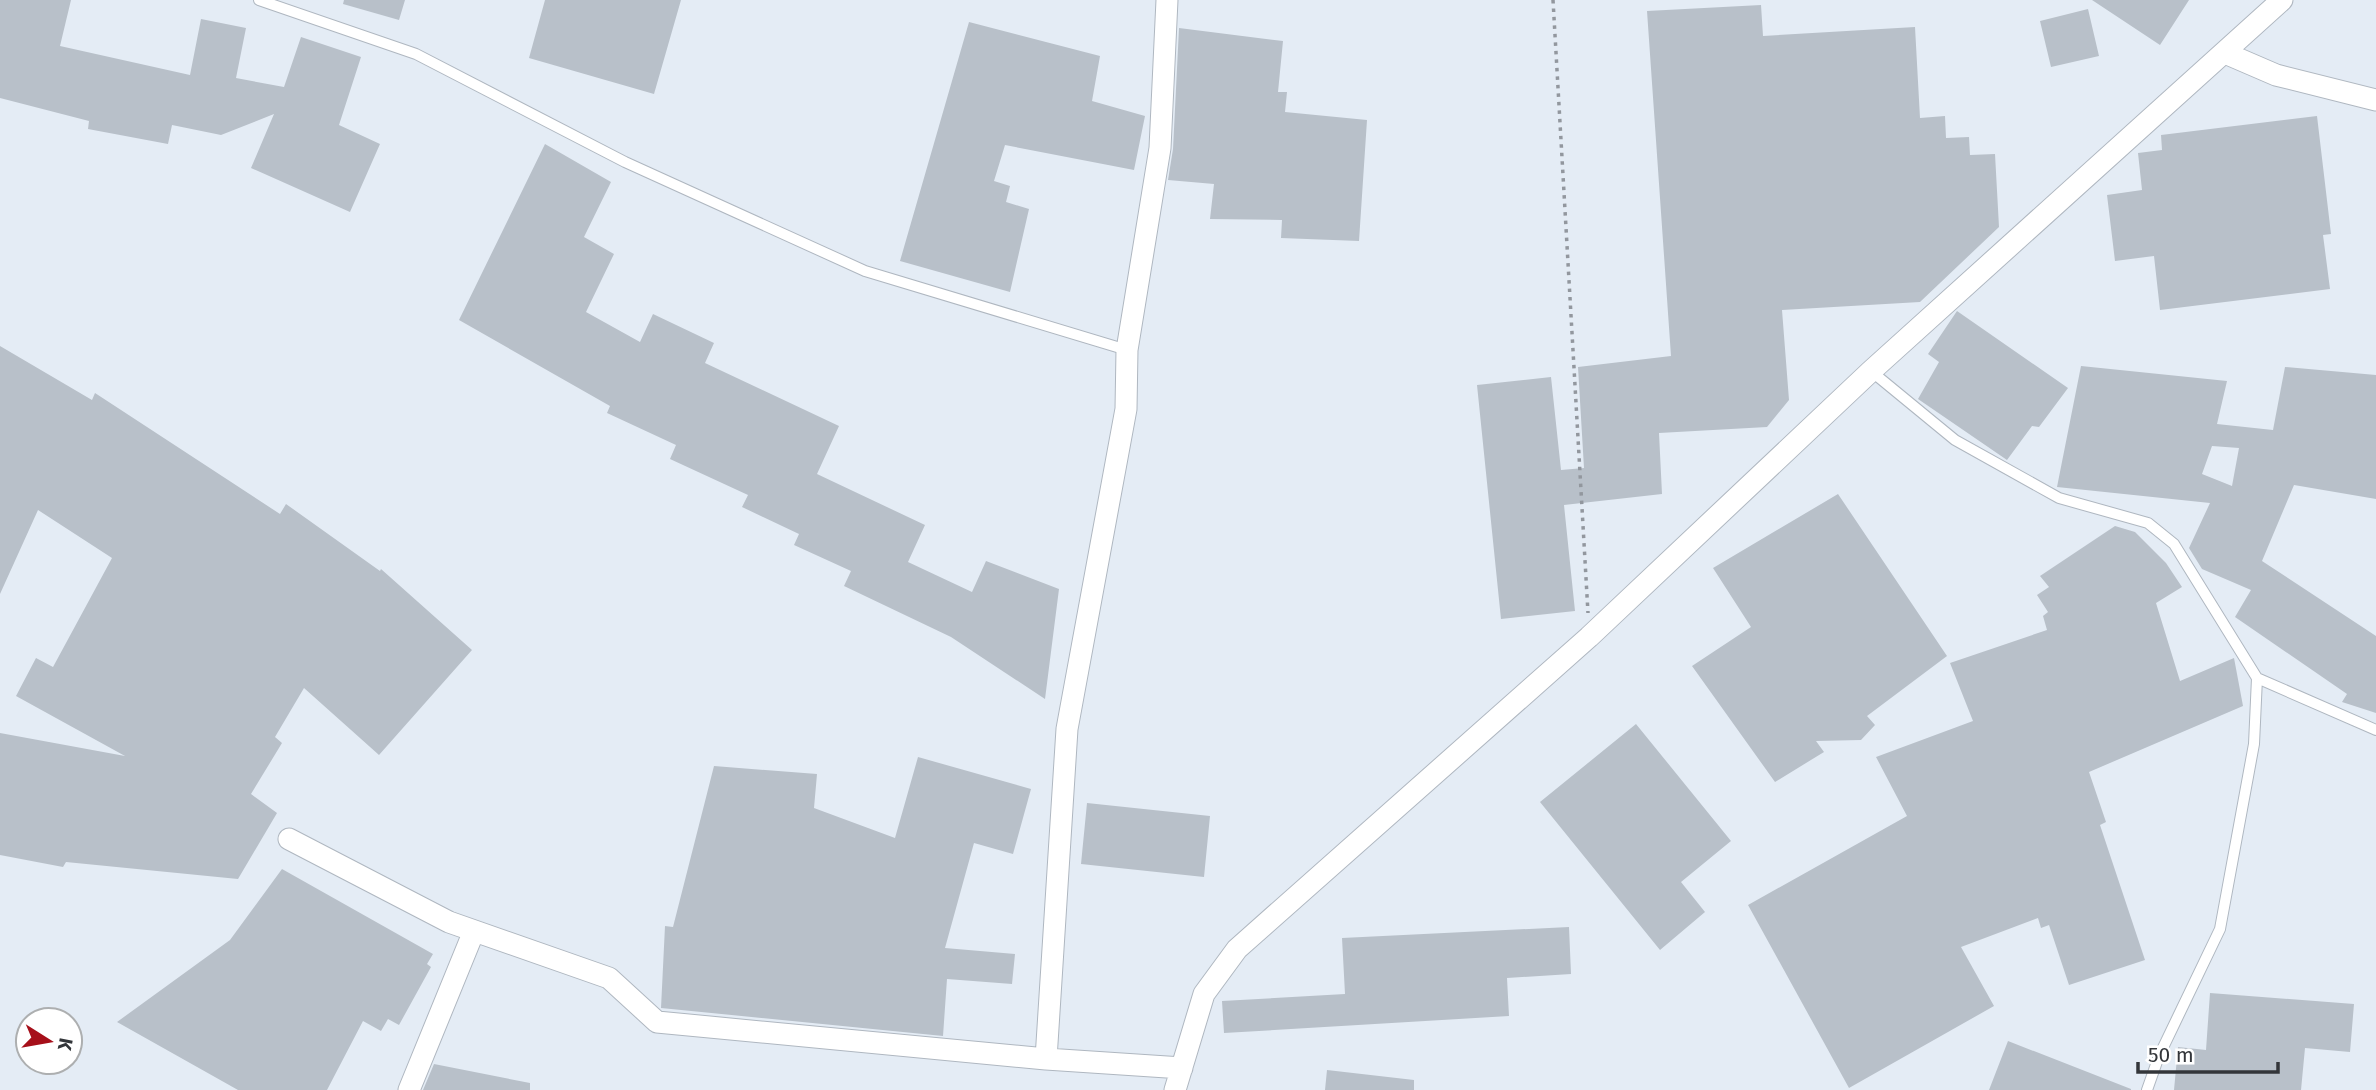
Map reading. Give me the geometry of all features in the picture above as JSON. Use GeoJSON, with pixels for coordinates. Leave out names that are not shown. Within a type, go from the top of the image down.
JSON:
{"type":"FeatureCollection","features":[{"type":"Feature","properties":{"kind":"street"},"geometry":{"type":"LineString","coordinates":[[1046,1059],[1067,729],[1126,409],[1128,350],[1160,148],[1167,0]]}},
{"type":"Feature","properties":{"kind":"street"},"geometry":{"type":"LineString","coordinates":[[1175,1090],[1204,994],[1237,949],[1589,637],[1871,371],[2282,0]]}},
{"type":"Feature","properties":{"kind":"street"},"geometry":{"type":"LineString","coordinates":[[2225,53],[2276,75],[2376,100]]}},
{"type":"Feature","properties":{"kind":"street"},"geometry":{"type":"LineString","coordinates":[[289,839],[449,922],[609,978],[657,1022],[1046,1059],[1182,1068]]}},
{"type":"Feature","properties":{"kind":"street"},"geometry":{"type":"LineString","coordinates":[[409,1090],[474,931]]}},
{"type":"Feature","properties":{"kind":"lane"},"geometry":{"type":"LineString","coordinates":[[258,0],[416,54],[625,162],[866,271],[1128,350]]}},
{"type":"Feature","properties":{"kind":"lane"},"geometry":{"type":"LineString","coordinates":[[1871,371],[1955,440],[2059,498],[2148,523],[2174,544],[2257,678],[2254,744],[2220,929],[2159,1056],[2147,1090]]}},
{"type":"Feature","properties":{"kind":"lane"},"geometry":{"type":"LineString","coordinates":[[2257,678],[2376,730]]}},
{"type":"Feature","properties":{"kind":"path"},"geometry":{"type":"LineString","coordinates":[[1553,0],[1589,637]]}},
{"type":"Feature","properties":{"kind":"building"},"geometry":{"type":"Polygon","coordinates":[[[0,0],[71,0],[60,46],[190,75],[201,19],[246,28],[236,78],[284,87],[301,37],[361,57],[339,125],[380,144],[350,212],[251,168],[274,114],[221,135],[172,125],[168,144],[88,129],[89,121],[0,98],[0,0]]]}},
{"type":"Feature","properties":{"kind":"building"},"geometry":{"type":"Polygon","coordinates":[[[344,0],[405,0],[399,20],[343,4],[344,0]]]}},
{"type":"Feature","properties":{"kind":"building"},"geometry":{"type":"Polygon","coordinates":[[[545,0],[681,0],[654,94],[529,58],[545,0]]]}},
{"type":"Feature","properties":{"kind":"building"},"geometry":{"type":"Polygon","coordinates":[[[2092,0],[2189,0],[2160,45],[2092,0]]]}},
{"type":"Feature","properties":{"kind":"building"},"geometry":{"type":"Polygon","coordinates":[[[1761,5],[1763,36],[1915,27],[1920,118],[1945,116],[1946,138],[1969,137],[1970,155],[1995,154],[1999,227],[1920,302],[1782,310],[1789,400],[1767,427],[1659,433],[1662,494],[1564,505],[1575,611],[1501,619],[1477,385],[1551,377],[1561,470],[1584,468],[1578,367],[1671,356],[1647,11],[1761,5]]]}},
{"type":"Feature","properties":{"kind":"building"},"geometry":{"type":"Polygon","coordinates":[[[2088,9],[2099,56],[2051,67],[2040,21],[2088,9]]]}},
{"type":"Feature","properties":{"kind":"building"},"geometry":{"type":"Polygon","coordinates":[[[969,22],[1100,56],[1092,101],[1145,116],[1134,170],[1005,145],[994,181],[1010,186],[1006,202],[1029,209],[1010,292],[900,261],[969,22]]]}},
{"type":"Feature","properties":{"kind":"building"},"geometry":{"type":"Polygon","coordinates":[[[1179,28],[1283,41],[1278,92],[1287,92],[1285,112],[1367,120],[1359,241],[1281,238],[1282,220],[1210,219],[1214,184],[1168,180],[1173,149],[1179,28]]]}},
{"type":"Feature","properties":{"kind":"building"},"geometry":{"type":"Polygon","coordinates":[[[2317,116],[2331,234],[2323,235],[2330,289],[2160,310],[2154,256],[2115,261],[2107,195],[2142,190],[2138,153],[2162,150],[2161,135],[2317,116]]]}},
{"type":"Feature","properties":{"kind":"building"},"geometry":{"type":"Polygon","coordinates":[[[545,144],[611,182],[584,237],[614,254],[586,312],[640,342],[653,314],[714,343],[705,363],[839,426],[817,474],[925,525],[908,562],[972,592],[986,561],[1059,589],[1045,699],[951,637],[844,586],[851,571],[794,545],[799,534],[742,507],[748,495],[670,459],[676,445],[607,413],[610,406],[459,320],[545,144]]]}},
{"type":"Feature","properties":{"kind":"building"},"geometry":{"type":"Polygon","coordinates":[[[1957,311],[2068,388],[2039,427],[2032,426],[2007,460],[1918,399],[1939,362],[1928,354],[1957,311]]]}},
{"type":"Feature","properties":{"kind":"building"},"geometry":{"type":"Polygon","coordinates":[[[0,346],[92,400],[95,393],[280,514],[286,504],[380,571],[381,569],[472,650],[379,755],[304,688],[275,737],[282,743],[251,794],[277,813],[238,879],[66,862],[63,867],[0,855],[0,733],[125,756],[16,696],[36,658],[53,667],[112,558],[38,510],[0,594],[0,346]]]}},
{"type":"Feature","properties":{"kind":"building"},"geometry":{"type":"Polygon","coordinates":[[[2081,366],[2227,381],[2217,424],[2273,430],[2285,367],[2376,375],[2376,499],[2294,485],[2262,561],[2376,636],[2376,713],[2342,702],[2347,694],[2235,617],[2251,590],[2202,569],[2189,548],[2210,503],[2057,487],[2081,366]],[[2212,446],[2202,474],[2232,486],[2239,448],[2212,446]]]}},
{"type":"Feature","properties":{"kind":"building"},"geometry":{"type":"Polygon","coordinates":[[[1838,494],[1947,656],[1867,716],[1875,725],[1861,740],[1816,741],[1824,752],[1775,782],[1692,666],[1751,627],[1713,568],[1838,494]]]}},
{"type":"Feature","properties":{"kind":"building"},"geometry":{"type":"Polygon","coordinates":[[[2115,526],[2135,532],[2166,563],[2182,587],[2156,603],[2180,681],[2234,658],[2243,706],[2089,772],[2106,822],[2100,825],[2145,960],[2069,985],[2049,925],[2041,928],[2038,918],[1961,947],[1994,1006],[1849,1088],[1748,905],[1907,816],[1876,757],[1973,721],[1950,663],[2047,630],[2043,616],[2048,612],[2037,595],[2049,587],[2040,576],[2115,526]]]}},
{"type":"Feature","properties":{"kind":"building"},"geometry":{"type":"Polygon","coordinates":[[[1636,724],[1731,841],[1681,882],[1705,912],[1660,950],[1540,802],[1636,724]]]}},
{"type":"Feature","properties":{"kind":"building"},"geometry":{"type":"Polygon","coordinates":[[[918,757],[1031,789],[1013,854],[974,843],[945,948],[1015,954],[1012,984],[947,979],[943,1036],[661,1008],[665,926],[673,927],[714,766],[817,774],[814,808],[895,838],[918,757]]]}},
{"type":"Feature","properties":{"kind":"building"},"geometry":{"type":"Polygon","coordinates":[[[1087,803],[1210,816],[1204,877],[1081,864],[1087,803]]]}},
{"type":"Feature","properties":{"kind":"building"},"geometry":{"type":"Polygon","coordinates":[[[282,869],[433,954],[427,964],[431,967],[399,1025],[388,1019],[381,1031],[363,1021],[327,1090],[238,1090],[117,1022],[230,940],[282,869]]]}},
{"type":"Feature","properties":{"kind":"building"},"geometry":{"type":"Polygon","coordinates":[[[1569,927],[1571,974],[1507,978],[1509,1016],[1224,1033],[1222,1001],[1345,994],[1342,938],[1569,927]]]}},
{"type":"Feature","properties":{"kind":"building"},"geometry":{"type":"Polygon","coordinates":[[[2210,993],[2354,1004],[2350,1052],[2305,1048],[2301,1090],[2174,1090],[2178,1047],[2206,1050],[2210,993]]]}},
{"type":"Feature","properties":{"kind":"building"},"geometry":{"type":"Polygon","coordinates":[[[2008,1041],[2131,1089],[2131,1090],[1989,1090],[2008,1041]]]}},
{"type":"Feature","properties":{"kind":"building"},"geometry":{"type":"Polygon","coordinates":[[[434,1064],[530,1083],[530,1090],[423,1090],[434,1064]]]}},
{"type":"Feature","properties":{"kind":"building"},"geometry":{"type":"Polygon","coordinates":[[[1327,1070],[1414,1080],[1414,1090],[1325,1090],[1327,1070]]]}}]}
